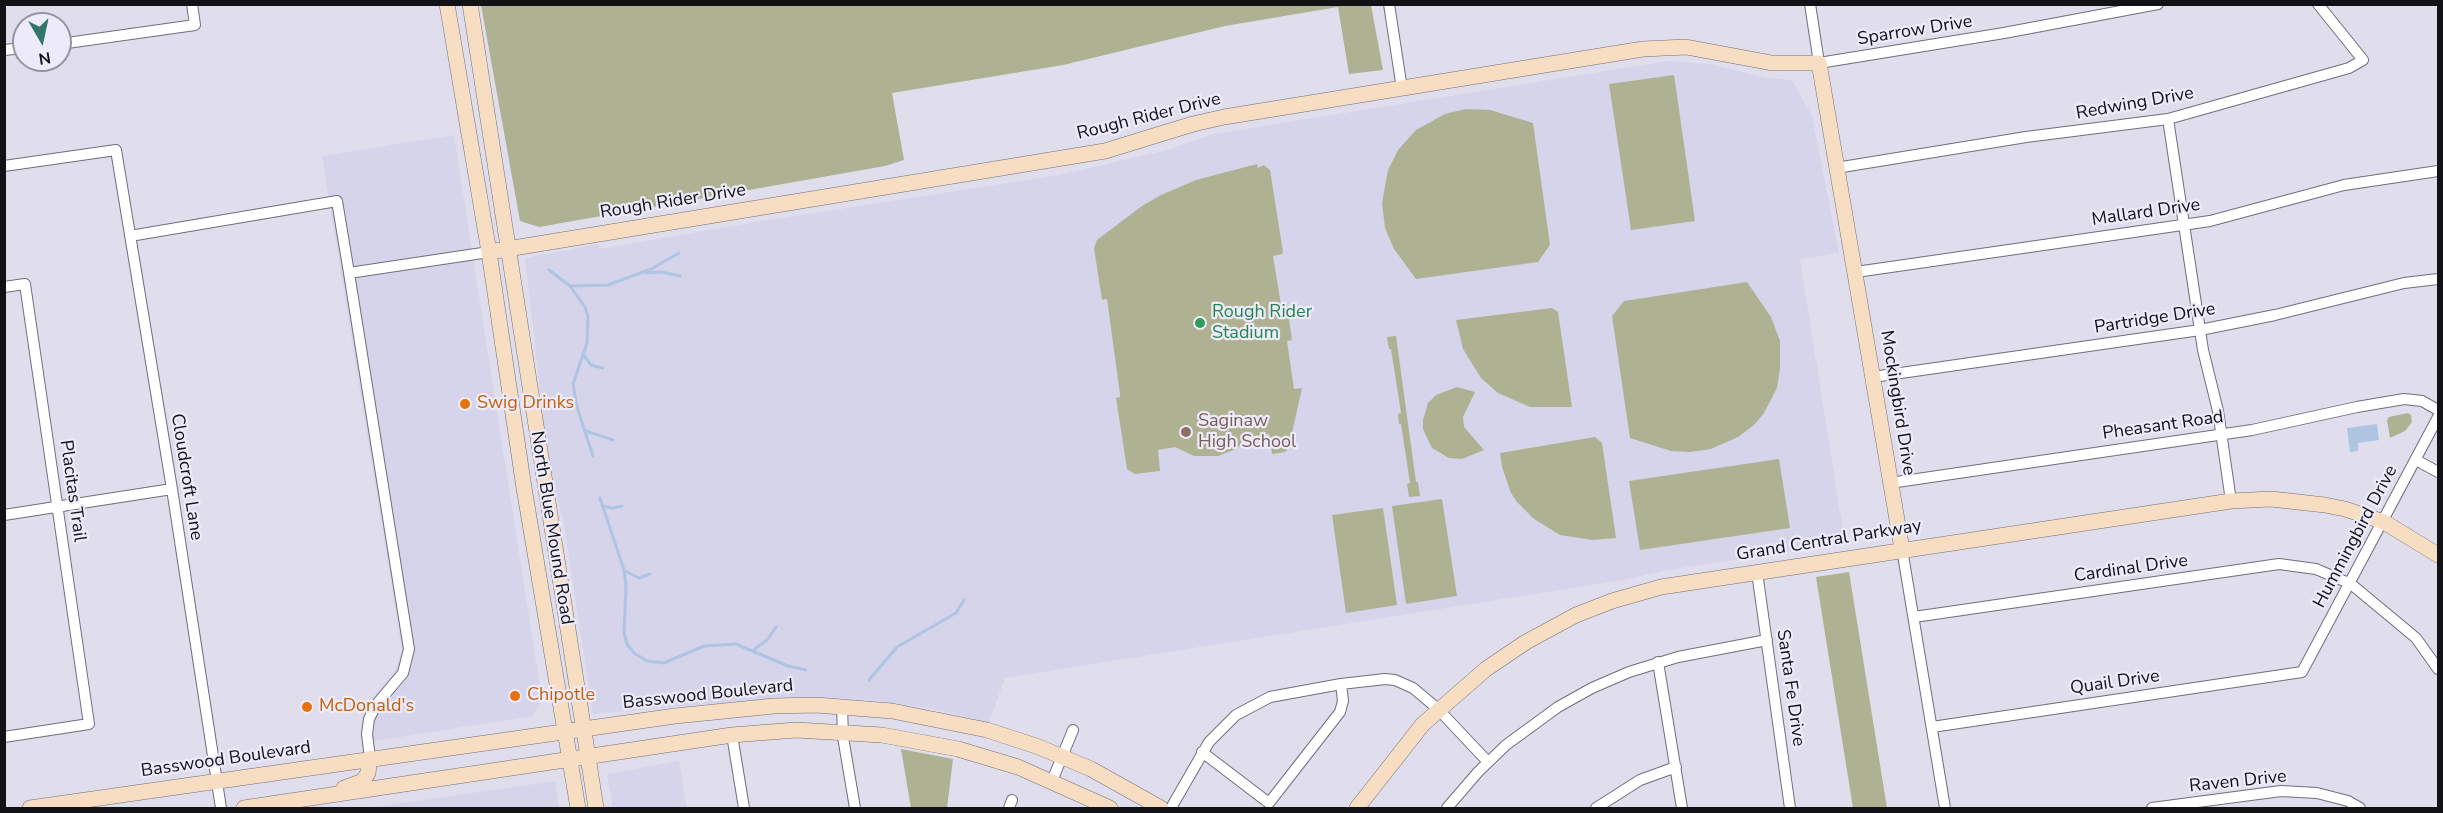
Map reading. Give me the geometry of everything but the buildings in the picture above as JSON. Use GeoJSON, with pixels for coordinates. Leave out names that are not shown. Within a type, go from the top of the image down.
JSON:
{"type":"FeatureCollection","features":[{"type":"Feature","properties":{"kind":"main road","name":"North Blue Mound Road"},"geometry":{"type":"LineString","coordinates":[[447,4],[578,808]]}},
{"type":"Feature","properties":{"kind":"main road","name":"North Blue Mound Road"},"geometry":{"type":"LineString","coordinates":[[470,4],[596,808]]}},
{"type":"Feature","properties":{"kind":"main road","name":"Rough Rider Drive"},"geometry":{"type":"LineString","coordinates":[[489,252],[1105,151],[1224,117],[1666,47],[1700,48],[1772,63],[1819,63]]}},
{"type":"Feature","properties":{"kind":"main road","name":"Mockingbird Drive"},"geometry":{"type":"LineString","coordinates":[[1819,63],[1902,549]]}},
{"type":"Feature","properties":{"kind":"main road"},"geometry":{"type":"LineString","coordinates":[[508,380],[517,392],[534,484],[547,494]]}},
{"type":"Feature","properties":{"kind":"main road","name":"Grand Central Parkway"},"geometry":{"type":"LineString","coordinates":[[1357,808],[1438,709],[1479,674],[1512,650],[1594,607],[1661,587],[2231,501],[2271,499],[2325,505],[2384,522],[2439,555]]}},
{"type":"Feature","properties":{"kind":"main road","name":"Basswood Boulevard"},"geometry":{"type":"LineString","coordinates":[[30,808],[565,731],[724,710],[788,705],[842,706],[892,711],[956,722],[1012,738],[1062,757],[1121,785],[1161,808]]}},
{"type":"Feature","properties":{"kind":"main road"},"geometry":{"type":"LineString","coordinates":[[244,808],[778,730],[843,731],[909,739],[958,749],[1018,767],[1110,808]]}},
{"type":"Feature","properties":{"kind":"main road"},"geometry":{"type":"LineString","coordinates":[[329,797],[339,789],[350,788],[363,781],[368,773],[370,758]]}},
{"type":"Feature","properties":{"kind":"street"},"geometry":{"type":"LineString","coordinates":[[72,42],[195,25],[192,4]]}},
{"type":"Feature","properties":{"kind":"street"},"geometry":{"type":"LineString","coordinates":[[1389,4],[1402,89]]}},
{"type":"Feature","properties":{"kind":"street","name":"Mockingbird Drive"},"geometry":{"type":"LineString","coordinates":[[1810,4],[1819,63]]}},
{"type":"Feature","properties":{"kind":"street","name":"Sparrow Drive"},"geometry":{"type":"LineString","coordinates":[[1819,63],[2004,33],[2158,4]]}},
{"type":"Feature","properties":{"kind":"street","name":"Redwing Drive"},"geometry":{"type":"LineString","coordinates":[[1836,168],[2026,137],[2168,119],[2349,68],[2363,60],[2318,4]]}},
{"type":"Feature","properties":{"kind":"street"},"geometry":{"type":"LineString","coordinates":[[2168,119],[2200,330],[2222,435],[2231,501]]}},
{"type":"Feature","properties":{"kind":"street","name":"Cloudcroft Lane"},"geometry":{"type":"LineString","coordinates":[[4,166],[116,150],[172,489],[221,808]]}},
{"type":"Feature","properties":{"kind":"street","name":"Mallard Drive"},"geometry":{"type":"LineString","coordinates":[[1856,272],[2184,225],[2235,215],[2344,185],[2439,171]]}},
{"type":"Feature","properties":{"kind":"street"},"geometry":{"type":"LineString","coordinates":[[130,236],[337,201],[409,649],[407,663],[400,679],[376,705],[369,719],[367,734],[370,758]]}},
{"type":"Feature","properties":{"kind":"street"},"geometry":{"type":"LineString","coordinates":[[349,273],[489,252]]}},
{"type":"Feature","properties":{"kind":"street","name":"Partridge Drive"},"geometry":{"type":"LineString","coordinates":[[1873,377],[2200,330],[2275,315],[2404,283],[2439,279]]}},
{"type":"Feature","properties":{"kind":"street","name":"Placitas Trail"},"geometry":{"type":"LineString","coordinates":[[4,287],[25,284],[89,724],[4,737]]}},
{"type":"Feature","properties":{"kind":"street","name":"Pheasant Road"},"geometry":{"type":"LineString","coordinates":[[1890,483],[2222,435],[2404,399],[2422,401],[2439,410]]}},
{"type":"Feature","properties":{"kind":"street","name":"Hummingbird Drive"},"geometry":{"type":"LineString","coordinates":[[2302,672],[2439,417]]}},
{"type":"Feature","properties":{"kind":"street"},"geometry":{"type":"LineString","coordinates":[[2416,460],[2439,472]]}},
{"type":"Feature","properties":{"kind":"street"},"geometry":{"type":"LineString","coordinates":[[4,515],[172,489]]}},
{"type":"Feature","properties":{"kind":"street","name":"Mockingbird Drive"},"geometry":{"type":"LineString","coordinates":[[1902,549],[1945,808]]}},
{"type":"Feature","properties":{"kind":"street","name":"Cardinal Drive"},"geometry":{"type":"LineString","coordinates":[[1914,617],[2279,564],[2316,569],[2351,584],[2416,638],[2439,669]]}},
{"type":"Feature","properties":{"kind":"street","name":"Santa Fe Drive"},"geometry":{"type":"LineString","coordinates":[[1757,572],[1790,808]]}},
{"type":"Feature","properties":{"kind":"street"},"geometry":{"type":"LineString","coordinates":[[1447,808],[1488,762],[1523,731],[1558,707],[1610,680],[1658,662],[1724,646],[1767,640]]}},
{"type":"Feature","properties":{"kind":"street"},"geometry":{"type":"LineString","coordinates":[[1658,662],[1682,808]]}},
{"type":"Feature","properties":{"kind":"street","name":"Quail Drive"},"geometry":{"type":"LineString","coordinates":[[1932,726],[2302,672]]}},
{"type":"Feature","properties":{"kind":"street"},"geometry":{"type":"LineString","coordinates":[[1171,808],[1202,752],[1226,723],[1258,702],[1289,692],[1341,684],[1395,680],[1413,688],[1438,709],[1488,762]]}},
{"type":"Feature","properties":{"kind":"street"},"geometry":{"type":"LineString","coordinates":[[1202,752],[1269,803],[1340,712],[1343,701],[1341,684]]}},
{"type":"Feature","properties":{"kind":"street"},"geometry":{"type":"LineString","coordinates":[[842,706],[843,731],[855,808]]}},
{"type":"Feature","properties":{"kind":"street"},"geometry":{"type":"LineString","coordinates":[[1052,781],[1073,730]]}},
{"type":"Feature","properties":{"kind":"street"},"geometry":{"type":"LineString","coordinates":[[732,735],[744,808]]}},
{"type":"Feature","properties":{"kind":"street"},"geometry":{"type":"LineString","coordinates":[[1596,808],[1640,780],[1676,767]]}},
{"type":"Feature","properties":{"kind":"street","name":"Raven Drive"},"geometry":{"type":"LineString","coordinates":[[2152,808],[2281,791],[2317,793],[2348,801],[2360,808]]}},
{"type":"Feature","properties":{"kind":"shaded area","name":"Saginaw High School"},"geometry":{"type":"Polygon","coordinates":[[[1668,61],[1709,64],[1768,78],[1792,80],[1812,116],[1839,253],[1800,259],[1845,543],[1005,678],[989,723],[930,708],[870,700],[792,697],[593,714],[563,518],[550,477],[525,258],[598,244],[599,249],[1059,175],[1171,149],[1213,134],[1668,61]]]}},
{"type":"Feature","properties":{"kind":"shaded area"},"geometry":{"type":"Polygon","coordinates":[[[454,135],[542,700],[533,716],[362,743],[363,716],[371,700],[395,670],[402,651],[322,156],[454,135]]]}},
{"type":"Feature","properties":{"kind":"shaded area"},"geometry":{"type":"Polygon","coordinates":[[[2377,424],[2379,440],[2358,443],[2358,451],[2350,452],[2347,428],[2377,424]]]}},
{"type":"Feature","properties":{"kind":"shaded area"},"geometry":{"type":"Polygon","coordinates":[[[679,761],[687,808],[613,808],[607,774],[679,761]]]}},
{"type":"Feature","properties":{"kind":"shaded area"},"geometry":{"type":"Polygon","coordinates":[[[555,781],[559,808],[366,808],[555,781]]]}},
{"type":"Feature","properties":{"kind":"green space"},"geometry":{"type":"Polygon","coordinates":[[[481,5],[1371,5],[1383,70],[1349,74],[1338,7],[1225,26],[1063,65],[892,93],[904,160],[885,166],[539,227],[520,221],[481,5]]]}},
{"type":"Feature","properties":{"kind":"green space"},"geometry":{"type":"Polygon","coordinates":[[[1674,75],[1695,221],[1631,230],[1609,84],[1674,75]]]}},
{"type":"Feature","properties":{"kind":"green space"},"geometry":{"type":"Polygon","coordinates":[[[1466,109],[1490,110],[1533,123],[1550,245],[1538,262],[1416,279],[1394,249],[1385,228],[1382,203],[1388,170],[1398,150],[1416,130],[1445,114],[1466,109]]]}},
{"type":"Feature","properties":{"kind":"green space","name":"Rough Rider Stadium"},"geometry":{"type":"Polygon","coordinates":[[[1257,164],[1258,168],[1264,165],[1270,170],[1283,252],[1273,256],[1281,305],[1287,305],[1292,340],[1287,341],[1294,389],[1302,388],[1292,433],[1292,445],[1285,452],[1272,454],[1269,434],[1250,437],[1236,449],[1218,456],[1194,456],[1175,447],[1158,450],[1160,471],[1135,474],[1127,469],[1116,398],[1120,397],[1120,394],[1107,299],[1102,300],[1094,248],[1097,240],[1142,206],[1161,195],[1196,180],[1257,164]]]}},
{"type":"Feature","properties":{"kind":"green space"},"geometry":{"type":"Polygon","coordinates":[[[1747,282],[1771,317],[1780,341],[1777,388],[1764,413],[1754,425],[1738,437],[1711,449],[1690,452],[1671,451],[1630,438],[1612,316],[1624,301],[1747,282]]]}},
{"type":"Feature","properties":{"kind":"green space"},"geometry":{"type":"Polygon","coordinates":[[[1552,308],[1558,312],[1572,407],[1530,407],[1498,393],[1481,378],[1463,349],[1456,320],[1552,308]]]}},
{"type":"Feature","properties":{"kind":"green space"},"geometry":{"type":"Polygon","coordinates":[[[1396,336],[1416,482],[1418,482],[1420,496],[1409,497],[1407,484],[1410,483],[1398,414],[1401,413],[1387,337],[1396,336]]]}},
{"type":"Feature","properties":{"kind":"green space"},"geometry":{"type":"Polygon","coordinates":[[[1457,387],[1475,392],[1463,417],[1464,427],[1484,450],[1462,459],[1449,458],[1432,448],[1423,429],[1428,403],[1436,395],[1457,387]]]}},
{"type":"Feature","properties":{"kind":"green space"},"geometry":{"type":"Polygon","coordinates":[[[2408,413],[2411,415],[2412,422],[2405,431],[2390,438],[2387,420],[2389,417],[2408,413]]]}},
{"type":"Feature","properties":{"kind":"green space"},"geometry":{"type":"Polygon","coordinates":[[[1595,437],[1602,443],[1616,538],[1593,540],[1560,535],[1534,519],[1517,502],[1511,493],[1500,453],[1595,437]]]}},
{"type":"Feature","properties":{"kind":"green space"},"geometry":{"type":"Polygon","coordinates":[[[1779,459],[1790,528],[1640,550],[1629,481],[1779,459]]]}},
{"type":"Feature","properties":{"kind":"green space"},"geometry":{"type":"Polygon","coordinates":[[[1442,499],[1457,596],[1406,604],[1392,506],[1442,499]]]}},
{"type":"Feature","properties":{"kind":"green space"},"geometry":{"type":"Polygon","coordinates":[[[1383,508],[1397,605],[1346,613],[1332,515],[1383,508]]]}},
{"type":"Feature","properties":{"kind":"green space"},"geometry":{"type":"Polygon","coordinates":[[[1849,572],[1887,808],[1853,808],[1816,577],[1849,572]]]}},
{"type":"Feature","properties":{"kind":"green space"},"geometry":{"type":"Polygon","coordinates":[[[901,749],[953,759],[947,808],[911,808],[901,749]]]}},
{"type":"Feature","properties":{"kind":"waterway"},"geometry":{"type":"LineString","coordinates":[[570,286],[608,285],[651,269],[679,253]]}},
{"type":"Feature","properties":{"kind":"waterway"},"geometry":{"type":"LineString","coordinates":[[549,270],[570,286],[585,307],[588,317],[587,343],[573,384],[577,407],[593,456]]}},
{"type":"Feature","properties":{"kind":"waterway"},"geometry":{"type":"LineString","coordinates":[[646,273],[661,272],[680,276]]}},
{"type":"Feature","properties":{"kind":"waterway"},"geometry":{"type":"LineString","coordinates":[[583,354],[591,365],[603,368]]}},
{"type":"Feature","properties":{"kind":"waterway"},"geometry":{"type":"LineString","coordinates":[[586,431],[613,440]]}},
{"type":"Feature","properties":{"kind":"waterway"},"geometry":{"type":"LineString","coordinates":[[600,498],[624,570],[626,586],[624,633],[627,644],[634,653],[647,661],[664,663],[704,646],[736,644],[788,666],[806,670]]}},
{"type":"Feature","properties":{"kind":"waterway"},"geometry":{"type":"LineString","coordinates":[[602,506],[613,508],[622,506]]}},
{"type":"Feature","properties":{"kind":"waterway"},"geometry":{"type":"LineString","coordinates":[[625,571],[639,578],[650,574]]}},
{"type":"Feature","properties":{"kind":"waterway"},"geometry":{"type":"LineString","coordinates":[[869,680],[897,647],[956,613],[964,600]]}},
{"type":"Feature","properties":{"kind":"waterway"},"geometry":{"type":"LineString","coordinates":[[755,649],[768,639],[776,627]]}},
{"type":"Feature","properties":{"kind":"place","name":"Rough Rider Stadium"},"geometry":{"type":"Point","coordinates":[1200,323]}},
{"type":"Feature","properties":{"kind":"place","name":"Swig Drinks"},"geometry":{"type":"Point","coordinates":[465,404]}},
{"type":"Feature","properties":{"kind":"place","name":"Saginaw High School"},"geometry":{"type":"Point","coordinates":[1186,432]}},
{"type":"Feature","properties":{"kind":"place","name":"Chipotle"},"geometry":{"type":"Point","coordinates":[515,696]}},
{"type":"Feature","properties":{"kind":"place","name":"McDonald's"},"geometry":{"type":"Point","coordinates":[307,707]}}]}
